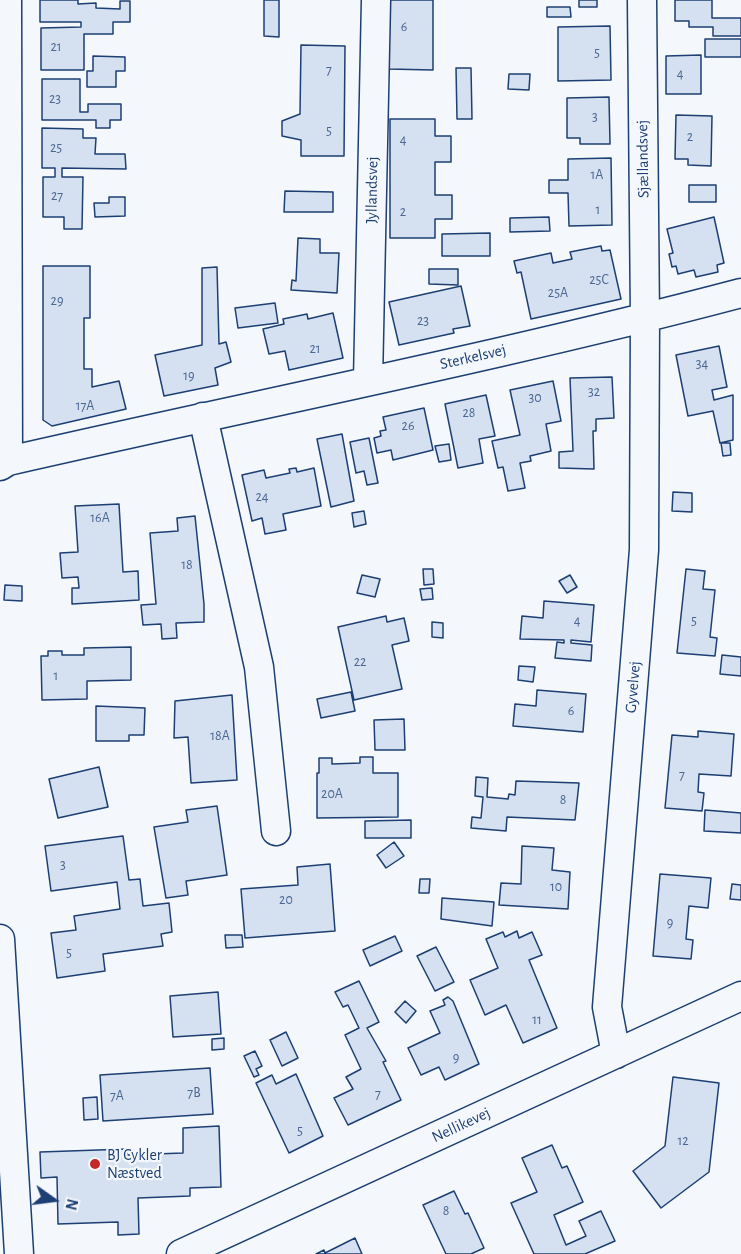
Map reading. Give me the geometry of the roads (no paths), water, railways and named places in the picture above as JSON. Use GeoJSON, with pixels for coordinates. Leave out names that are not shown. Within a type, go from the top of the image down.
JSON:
{"type":"FeatureCollection","features":[{"type":"Feature","properties":{"kind":"street"},"geometry":{"type":"LineString","coordinates":[[4,464],[7,0]]}},
{"type":"Feature","properties":{"kind":"street","name":"Jyllandsvej"},"geometry":{"type":"LineString","coordinates":[[368,381],[376,0]]}},
{"type":"Feature","properties":{"kind":"street","name":"Sjællandsvej"},"geometry":{"type":"LineString","coordinates":[[642,0],[645,318]]}},
{"type":"Feature","properties":{"kind":"street","name":"Sterkelsvej"},"geometry":{"type":"LineString","coordinates":[[4,464],[645,318],[741,293]]}},
{"type":"Feature","properties":{"kind":"street","name":"Gyvelvej"},"geometry":{"type":"LineString","coordinates":[[616,1054],[607,1007],[644,550],[645,318]]}},
{"type":"Feature","properties":{"kind":"street"},"geometry":{"type":"LineString","coordinates":[[203,417],[259,667],[276,831]]}},
{"type":"Feature","properties":{"kind":"street"},"geometry":{"type":"LineString","coordinates":[[0,939],[20,1254]]}},
{"type":"Feature","properties":{"kind":"street","name":"Nellikevej"},"geometry":{"type":"LineString","coordinates":[[181,1254],[741,996]]}},
{"type":"Feature","properties":{"kind":"place","name":"BJ Cykler Næstved"},"geometry":{"type":"Point","coordinates":[95,1164]}}]}
